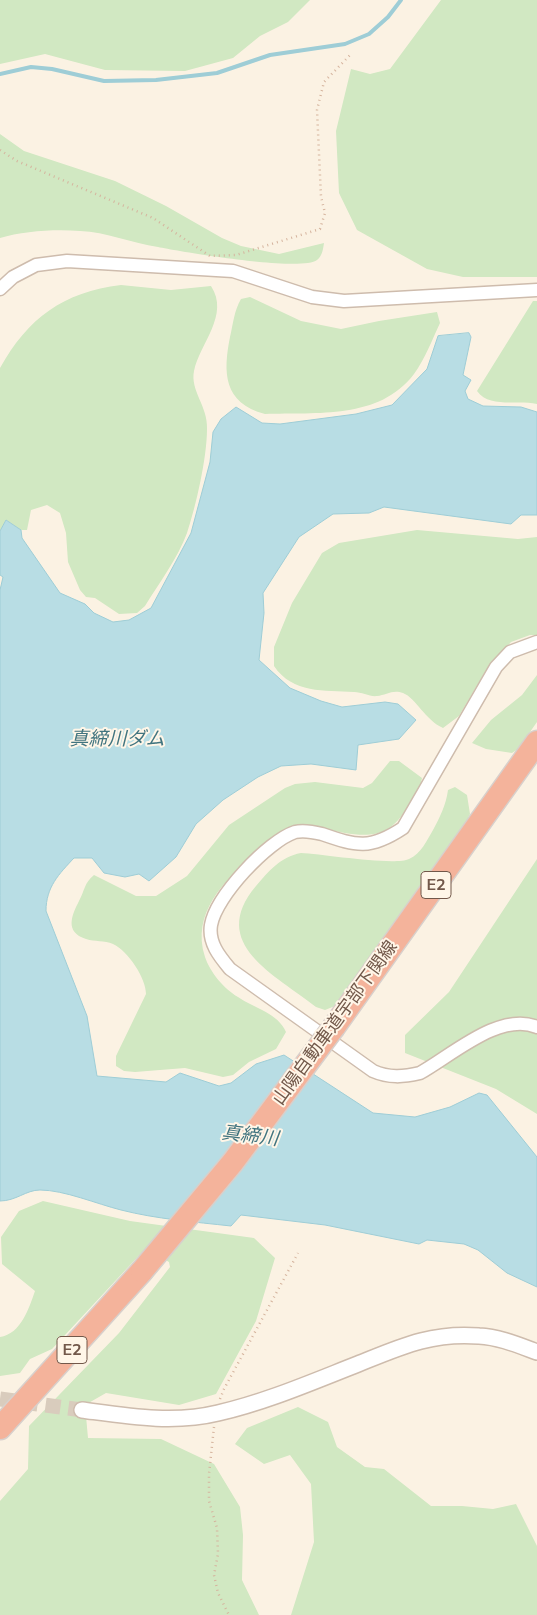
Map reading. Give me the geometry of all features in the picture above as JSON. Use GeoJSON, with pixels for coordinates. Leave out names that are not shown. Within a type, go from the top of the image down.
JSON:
{"type":"FeatureCollection","features":[{"type":"Feature","properties":{"kind":"highway","name":"山陽自動車道宇部下関線"},"geometry":{"type":"LineString","coordinates":[[0,1428],[142,1271],[232,1162],[334,1027],[537,742]]}},
{"type":"Feature","properties":{"kind":"street"},"geometry":{"type":"LineString","coordinates":[[0,289],[13,277],[36,265],[67,262],[233,271],[312,297],[344,302],[537,290]]}},
{"type":"Feature","properties":{"kind":"street"},"geometry":{"type":"LineString","coordinates":[[537,642],[510,652],[496,667],[402,828],[378,843],[359,846],[315,832],[297,831],[279,840],[235,881],[219,904],[211,926],[215,950],[230,969],[373,1071],[381,1074],[405,1076],[420,1073],[498,1027],[517,1024],[537,1028]]}},
{"type":"Feature","properties":{"kind":"street"},"geometry":{"type":"LineString","coordinates":[[82,1410],[143,1418],[182,1419],[216,1414],[254,1404],[426,1338],[479,1336],[502,1340],[537,1352]]}},
{"type":"Feature","properties":{"kind":"path"},"geometry":{"type":"LineString","coordinates":[[0,150],[17,161],[153,218],[210,256],[236,255],[320,229],[325,213],[321,197],[317,110],[324,82],[352,53]]}},
{"type":"Feature","properties":{"kind":"path"},"geometry":{"type":"LineString","coordinates":[[229,1615],[218,1593],[214,1575],[218,1554],[217,1528],[209,1501],[209,1474],[216,1414],[224,1389],[298,1253]]}},
{"type":"Feature","properties":{"kind":"green space"},"geometry":{"type":"Polygon","coordinates":[[[0,0],[310,0],[288,22],[260,36],[233,58],[185,71],[105,70],[45,54],[0,64],[0,0]]]}},
{"type":"Feature","properties":{"kind":"green space"},"geometry":{"type":"Polygon","coordinates":[[[441,0],[537,0],[537,277],[463,277],[427,269],[357,230],[339,193],[336,131],[351,69],[370,74],[390,69],[441,0]]]}},
{"type":"Feature","properties":{"kind":"green space"},"geometry":{"type":"Polygon","coordinates":[[[0,134],[24,151],[115,181],[166,206],[222,238],[241,246],[279,254],[324,243],[322,253],[317,260],[307,263],[289,264],[191,253],[90,232],[39,231],[0,238],[0,134]]]}},
{"type":"Feature","properties":{"kind":"green space"},"geometry":{"type":"Polygon","coordinates":[[[121,285],[171,290],[211,286],[216,297],[217,308],[216,318],[197,360],[193,378],[207,421],[207,441],[200,482],[187,533],[173,561],[145,606],[137,613],[119,614],[95,598],[86,597],[80,590],[68,562],[66,533],[60,513],[47,505],[31,510],[27,530],[21,530],[6,520],[0,531],[0,368],[23,335],[49,310],[82,294],[121,285]]]}},
{"type":"Feature","properties":{"kind":"green space"},"geometry":{"type":"Polygon","coordinates":[[[250,297],[301,321],[341,329],[437,312],[440,323],[425,356],[414,374],[400,389],[383,399],[365,406],[326,413],[265,414],[251,409],[241,402],[229,384],[227,374],[228,350],[235,313],[241,299],[250,297]]]}},
{"type":"Feature","properties":{"kind":"green space"},"geometry":{"type":"Polygon","coordinates":[[[533,301],[537,301],[537,404],[496,402],[482,397],[477,391],[533,301]]]}},
{"type":"Feature","properties":{"kind":"green space"},"geometry":{"type":"Polygon","coordinates":[[[417,530],[518,539],[537,537],[537,635],[530,635],[511,642],[485,672],[459,716],[443,728],[431,720],[412,699],[403,693],[393,692],[374,696],[357,692],[310,689],[290,682],[274,666],[274,647],[292,603],[322,553],[339,543],[417,530]]]}},
{"type":"Feature","properties":{"kind":"green space"},"geometry":{"type":"Polygon","coordinates":[[[537,675],[537,722],[518,749],[512,753],[486,749],[472,743],[491,720],[522,695],[537,675]]]}},
{"type":"Feature","properties":{"kind":"green space"},"geometry":{"type":"Polygon","coordinates":[[[390,761],[399,761],[422,778],[415,795],[405,811],[388,829],[369,835],[307,826],[288,831],[265,845],[243,865],[222,887],[206,912],[202,941],[207,963],[223,985],[233,994],[272,1015],[282,1025],[286,1032],[276,1049],[249,1062],[233,1075],[223,1077],[185,1068],[135,1072],[124,1071],[116,1066],[116,1056],[146,994],[140,973],[119,948],[103,941],[86,939],[79,936],[72,928],[72,917],[86,884],[91,878],[94,875],[136,896],[156,896],[187,876],[229,825],[285,788],[295,784],[315,782],[363,788],[372,783],[390,761]]]}},
{"type":"Feature","properties":{"kind":"green space"},"geometry":{"type":"Polygon","coordinates":[[[455,787],[467,795],[470,814],[465,824],[335,1006],[325,1010],[316,1007],[283,983],[253,956],[243,941],[239,925],[243,907],[256,886],[276,865],[287,858],[301,853],[389,861],[409,859],[417,854],[426,842],[442,811],[448,790],[455,787]]]}},
{"type":"Feature","properties":{"kind":"green space"},"geometry":{"type":"Polygon","coordinates":[[[537,859],[537,1114],[496,1089],[405,1053],[405,1035],[449,992],[537,859]]]}},
{"type":"Feature","properties":{"kind":"green space"},"geometry":{"type":"Polygon","coordinates":[[[43,1201],[130,1221],[254,1238],[275,1258],[256,1321],[216,1394],[179,1405],[106,1393],[85,1405],[88,1438],[161,1439],[214,1464],[240,1507],[243,1535],[242,1580],[259,1615],[0,1615],[0,1501],[28,1469],[29,1426],[119,1333],[170,1267],[169,1262],[145,1249],[52,1349],[30,1359],[20,1373],[0,1376],[0,1337],[7,1335],[19,1326],[35,1291],[2,1264],[1,1237],[19,1211],[43,1201]]]}},
{"type":"Feature","properties":{"kind":"green space"},"geometry":{"type":"Polygon","coordinates":[[[298,1407],[328,1422],[337,1447],[365,1467],[384,1469],[431,1506],[493,1509],[516,1504],[537,1546],[537,1615],[291,1615],[314,1542],[311,1484],[290,1455],[264,1464],[235,1444],[247,1428],[298,1407]]]}},
{"type":"Feature","properties":{"kind":"water","name":"真締川ダム"},"geometry":{"type":"Polygon","coordinates":[[[469,333],[471,337],[463,375],[471,380],[465,391],[468,399],[483,406],[521,407],[537,412],[537,515],[521,515],[511,524],[384,507],[369,513],[333,514],[299,537],[263,593],[264,613],[259,660],[290,688],[321,701],[342,707],[385,702],[398,704],[416,720],[399,739],[358,745],[356,770],[311,764],[281,766],[258,777],[223,800],[196,824],[176,857],[149,881],[139,874],[125,877],[104,873],[92,858],[74,858],[54,882],[48,895],[46,911],[87,1016],[97,1076],[166,1082],[180,1073],[219,1086],[231,1083],[256,1064],[284,1055],[373,1113],[415,1117],[450,1107],[479,1093],[487,1095],[537,1157],[537,1287],[507,1273],[478,1250],[464,1244],[427,1240],[419,1244],[325,1225],[241,1215],[231,1226],[176,1220],[134,1213],[70,1195],[40,1190],[35,1190],[6,1201],[0,1201],[0,590],[3,577],[0,575],[0,531],[6,520],[21,530],[22,538],[60,593],[85,604],[94,613],[113,622],[129,620],[151,608],[191,533],[210,462],[213,432],[221,419],[236,407],[262,423],[280,424],[356,414],[392,405],[427,369],[438,336],[469,333]]]}},
{"type":"Feature","properties":{"kind":"waterway"},"geometry":{"type":"LineString","coordinates":[[0,74],[31,67],[52,69],[104,81],[156,80],[217,73],[270,55],[345,44],[369,34],[388,17],[401,0]]}},
{"type":"Feature","properties":{"kind":"tunnel"},"geometry":{"type":"LineString","coordinates":[[0,1399],[82,1410]]}},
{"type":"Feature","properties":{"kind":"water label","name":"真締川"},"geometry":{"type":"Point","coordinates":[250,1136]}}]}
